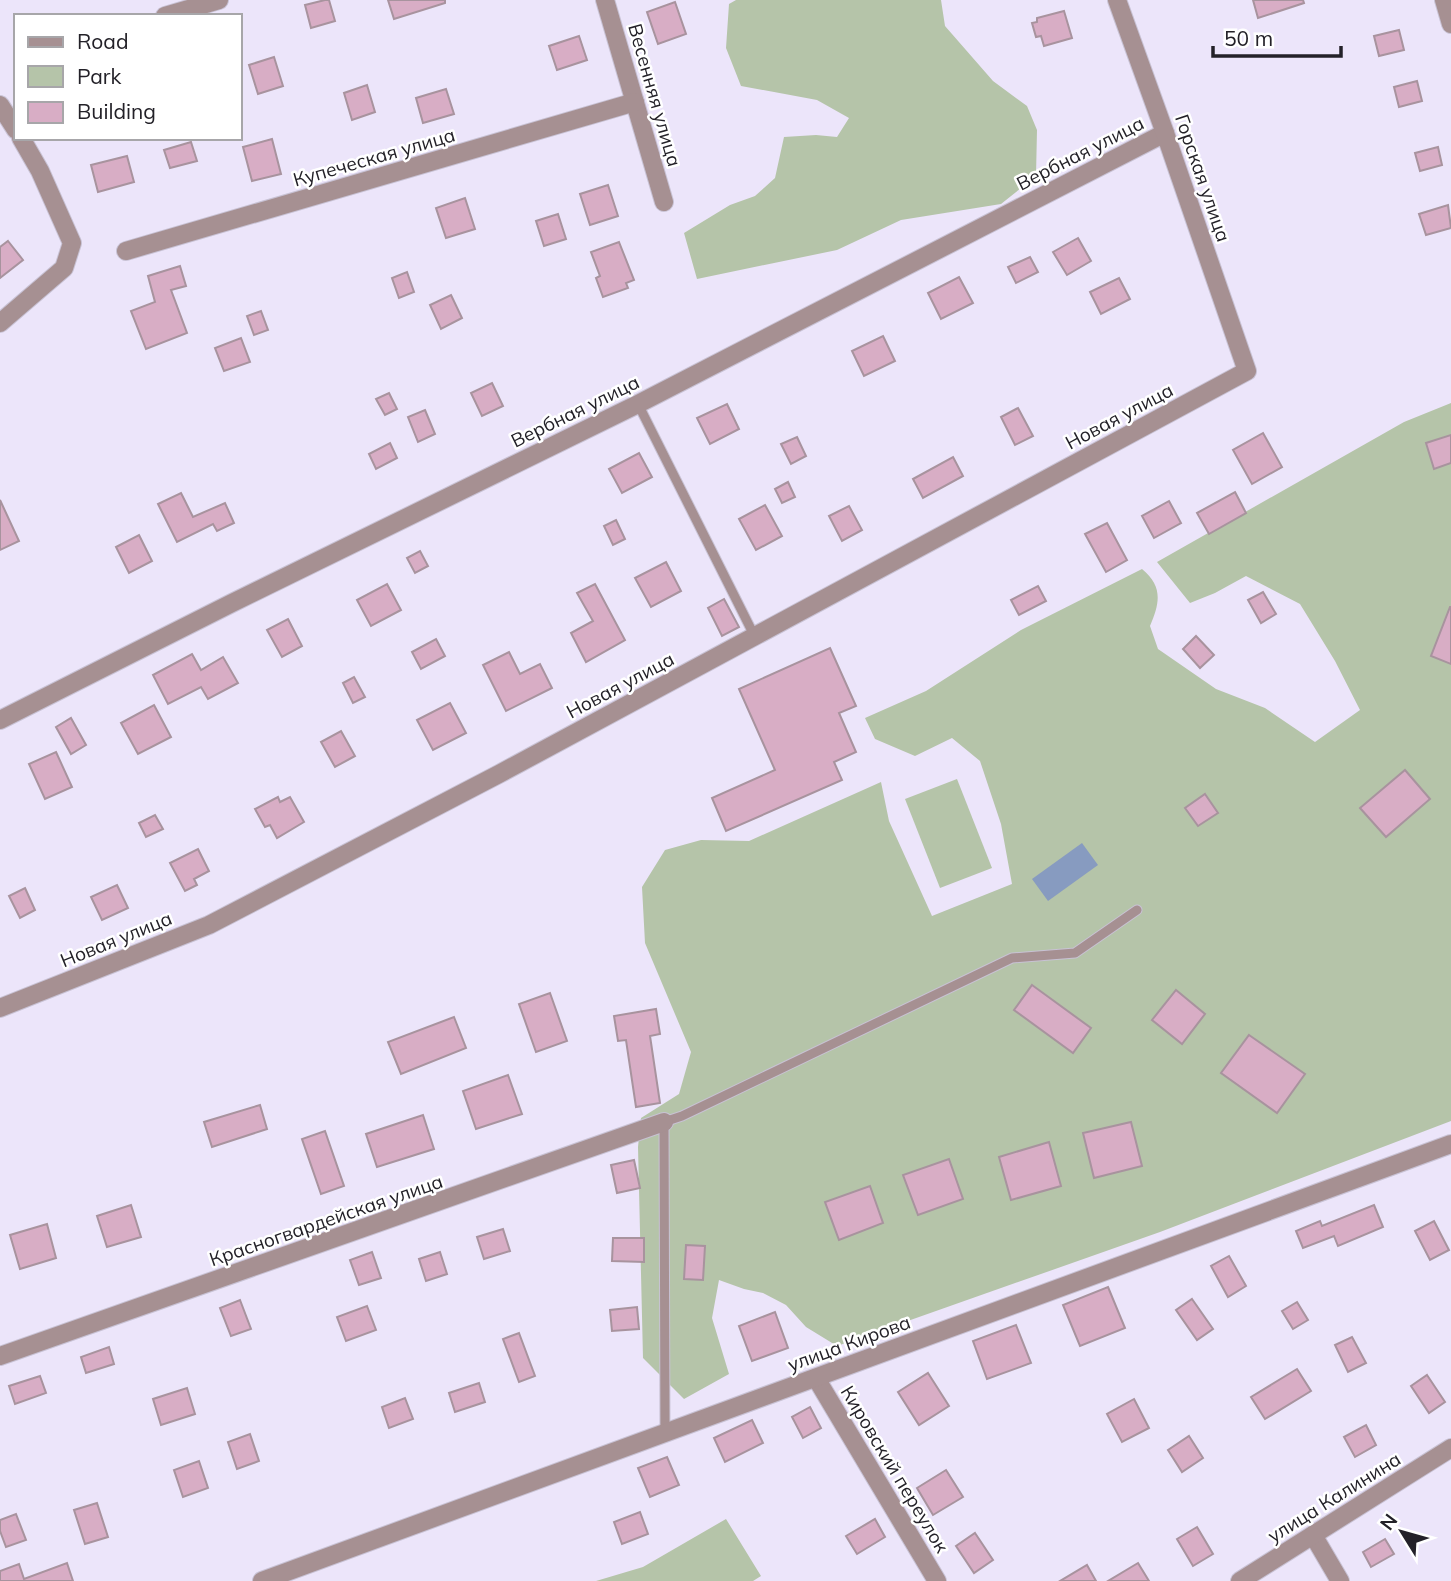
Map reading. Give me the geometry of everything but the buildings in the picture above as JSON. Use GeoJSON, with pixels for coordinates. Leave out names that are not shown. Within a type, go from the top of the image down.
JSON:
{"type":"FeatureCollection","features":[{"type":"Feature","properties":{"kind":"street"},"geometry":{"type":"LineString","coordinates":[[172,14],[219,0]]}},
{"type":"Feature","properties":{"kind":"street","name":"Весенняя улица"},"geometry":{"type":"LineString","coordinates":[[605,0],[664,202]]}},
{"type":"Feature","properties":{"kind":"street","name":"Горская улица"},"geometry":{"type":"LineString","coordinates":[[1117,0],[1166,133],[1247,371]]}},
{"type":"Feature","properties":{"kind":"street"},"geometry":{"type":"LineString","coordinates":[[1444,0],[1451,24]]}},
{"type":"Feature","properties":{"kind":"street","name":"Купеческая улица"},"geometry":{"type":"LineString","coordinates":[[126,251],[635,102]]}},
{"type":"Feature","properties":{"kind":"street"},"geometry":{"type":"LineString","coordinates":[[0,105],[14,127]]}},
{"type":"Feature","properties":{"kind":"street","name":"Вербная улица"},"geometry":{"type":"LineString","coordinates":[[0,720],[638,404],[1166,133]]}},
{"type":"Feature","properties":{"kind":"street"},"geometry":{"type":"LineString","coordinates":[[0,323],[64,268],[72,243],[40,171],[21,140]]}},
{"type":"Feature","properties":{"kind":"street","name":"Новая улица"},"geometry":{"type":"LineString","coordinates":[[0,1008],[209,925],[755,637],[1247,371]]}},
{"type":"Feature","properties":{"kind":"street","name":"Красногвардейская улица"},"geometry":{"type":"LineString","coordinates":[[0,1356],[664,1122]]}},
{"type":"Feature","properties":{"kind":"street","name":"улица Кирова"},"geometry":{"type":"LineString","coordinates":[[262,1581],[1451,1144]]}},
{"type":"Feature","properties":{"kind":"street","name":"Кировский переулок"},"geometry":{"type":"LineString","coordinates":[[816,1378],[937,1581]]}},
{"type":"Feature","properties":{"kind":"street","name":"улица Калинина"},"geometry":{"type":"LineString","coordinates":[[1240,1581],[1451,1448]]}},
{"type":"Feature","properties":{"kind":"street"},"geometry":{"type":"LineString","coordinates":[[1313,1535],[1340,1581]]}},
{"type":"Feature","properties":{"kind":"lane"},"geometry":{"type":"LineString","coordinates":[[638,404],[755,637]]}},
{"type":"Feature","properties":{"kind":"lane"},"geometry":{"type":"LineString","coordinates":[[665,1433],[664,1122],[682,1116],[1012,958],[1075,953],[1137,910]]}},
{"type":"Feature","properties":{"kind":"green space"},"geometry":{"type":"Polygon","coordinates":[[[736,0],[941,0],[945,26],[993,81],[1027,106],[1037,130],[1036,176],[1001,204],[901,220],[837,250],[697,279],[684,233],[730,205],[755,196],[775,178],[784,137],[837,137],[849,118],[817,100],[741,86],[726,48],[729,4],[736,0]]]}},
{"type":"Feature","properties":{"kind":"green space"},"geometry":{"type":"Polygon","coordinates":[[[1451,403],[1451,1121],[1160,1232],[837,1346],[806,1327],[786,1305],[763,1293],[719,1280],[712,1318],[729,1374],[684,1399],[643,1358],[638,1147],[641,1118],[679,1094],[691,1052],[645,943],[642,887],[665,850],[701,840],[749,841],[881,782],[889,821],[932,916],[1012,884],[1001,824],[980,761],[952,738],[915,756],[875,739],[865,718],[926,691],[1021,630],[1142,569],[1154,582],[1158,595],[1150,626],[1158,649],[1216,689],[1265,708],[1315,742],[1360,710],[1335,661],[1300,604],[1246,576],[1190,603],[1157,562],[1404,422],[1451,403]]]}},
{"type":"Feature","properties":{"kind":"green space"},"geometry":{"type":"Polygon","coordinates":[[[957,779],[992,868],[940,888],[905,799],[957,779]]]}},
{"type":"Feature","properties":{"kind":"green space"},"geometry":{"type":"Polygon","coordinates":[[[726,1519],[761,1576],[753,1581],[596,1581],[643,1567],[726,1519]]]}},
{"type":"Feature","properties":{"kind":"water"},"geometry":{"type":"Polygon","coordinates":[[[1082,843],[1098,865],[1048,901],[1032,879],[1082,843]]]}}]}
